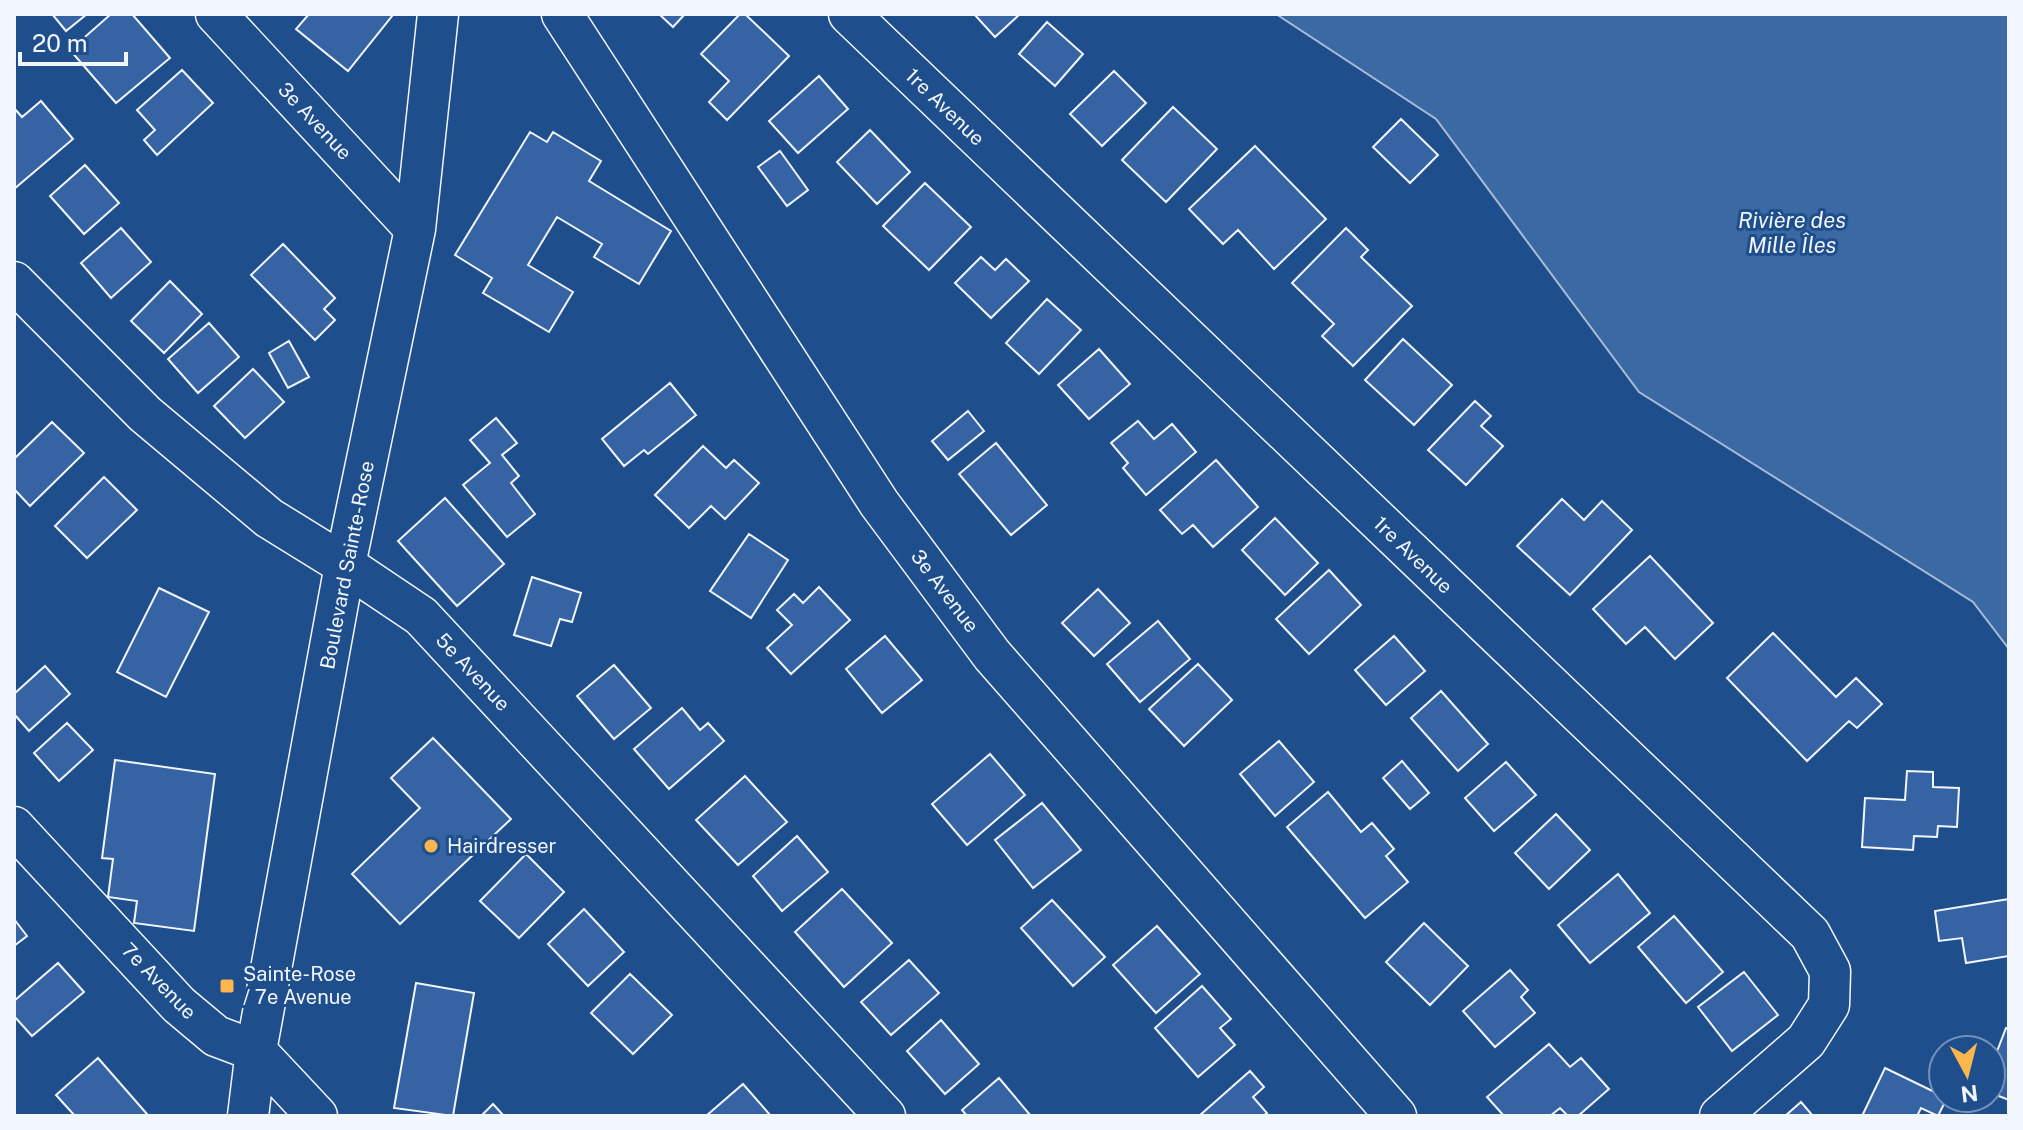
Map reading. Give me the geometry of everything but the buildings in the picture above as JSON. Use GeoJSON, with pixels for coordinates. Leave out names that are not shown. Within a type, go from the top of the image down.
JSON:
{"type":"FeatureCollection","features":[{"type":"Feature","properties":{"kind":"street","name":"3e Avenue"},"geometry":{"type":"LineString","coordinates":[[216,14],[415,229]]}},
{"type":"Feature","properties":{"kind":"street","name":"Boulevard Sainte-Rose"},"geometry":{"type":"LineString","coordinates":[[248,1116],[256,1051],[345,565],[415,229],[438,14]]}},
{"type":"Feature","properties":{"kind":"street","name":"3e Avenue"},"geometry":{"type":"LineString","coordinates":[[562,14],[879,503],[992,655],[1396,1116]]}},
{"type":"Feature","properties":{"kind":"street","name":"1re Avenue"},"geometry":{"type":"LineString","coordinates":[[849,14],[1810,934],[1830,971],[1829,1005],[1806,1041],[1720,1116]]}},
{"type":"Feature","properties":{"kind":"street","name":"5e Avenue"},"geometry":{"type":"LineString","coordinates":[[14,282],[145,414],[269,518],[421,616],[885,1116]]}},
{"type":"Feature","properties":{"kind":"street","name":"7e Avenue"},"geometry":{"type":"LineString","coordinates":[[14,827],[179,1005],[216,1036],[256,1051],[317,1116]]}},
{"type":"Feature","properties":{"kind":"water","name":"Rivière des Mille Îles"},"geometry":{"type":"Polygon","coordinates":[[[1276,14],[2009,14],[2009,649],[1973,602],[1639,392],[1436,119],[1276,14]]]}},
{"type":"Feature","properties":{"kind":"place","name":"Hairdresser"},"geometry":{"type":"Point","coordinates":[431,846]}},
{"type":"Feature","properties":{"kind":"place","name":"Sainte-Rose / 7e Avenue"},"geometry":{"type":"Point","coordinates":[227,986]}}]}
